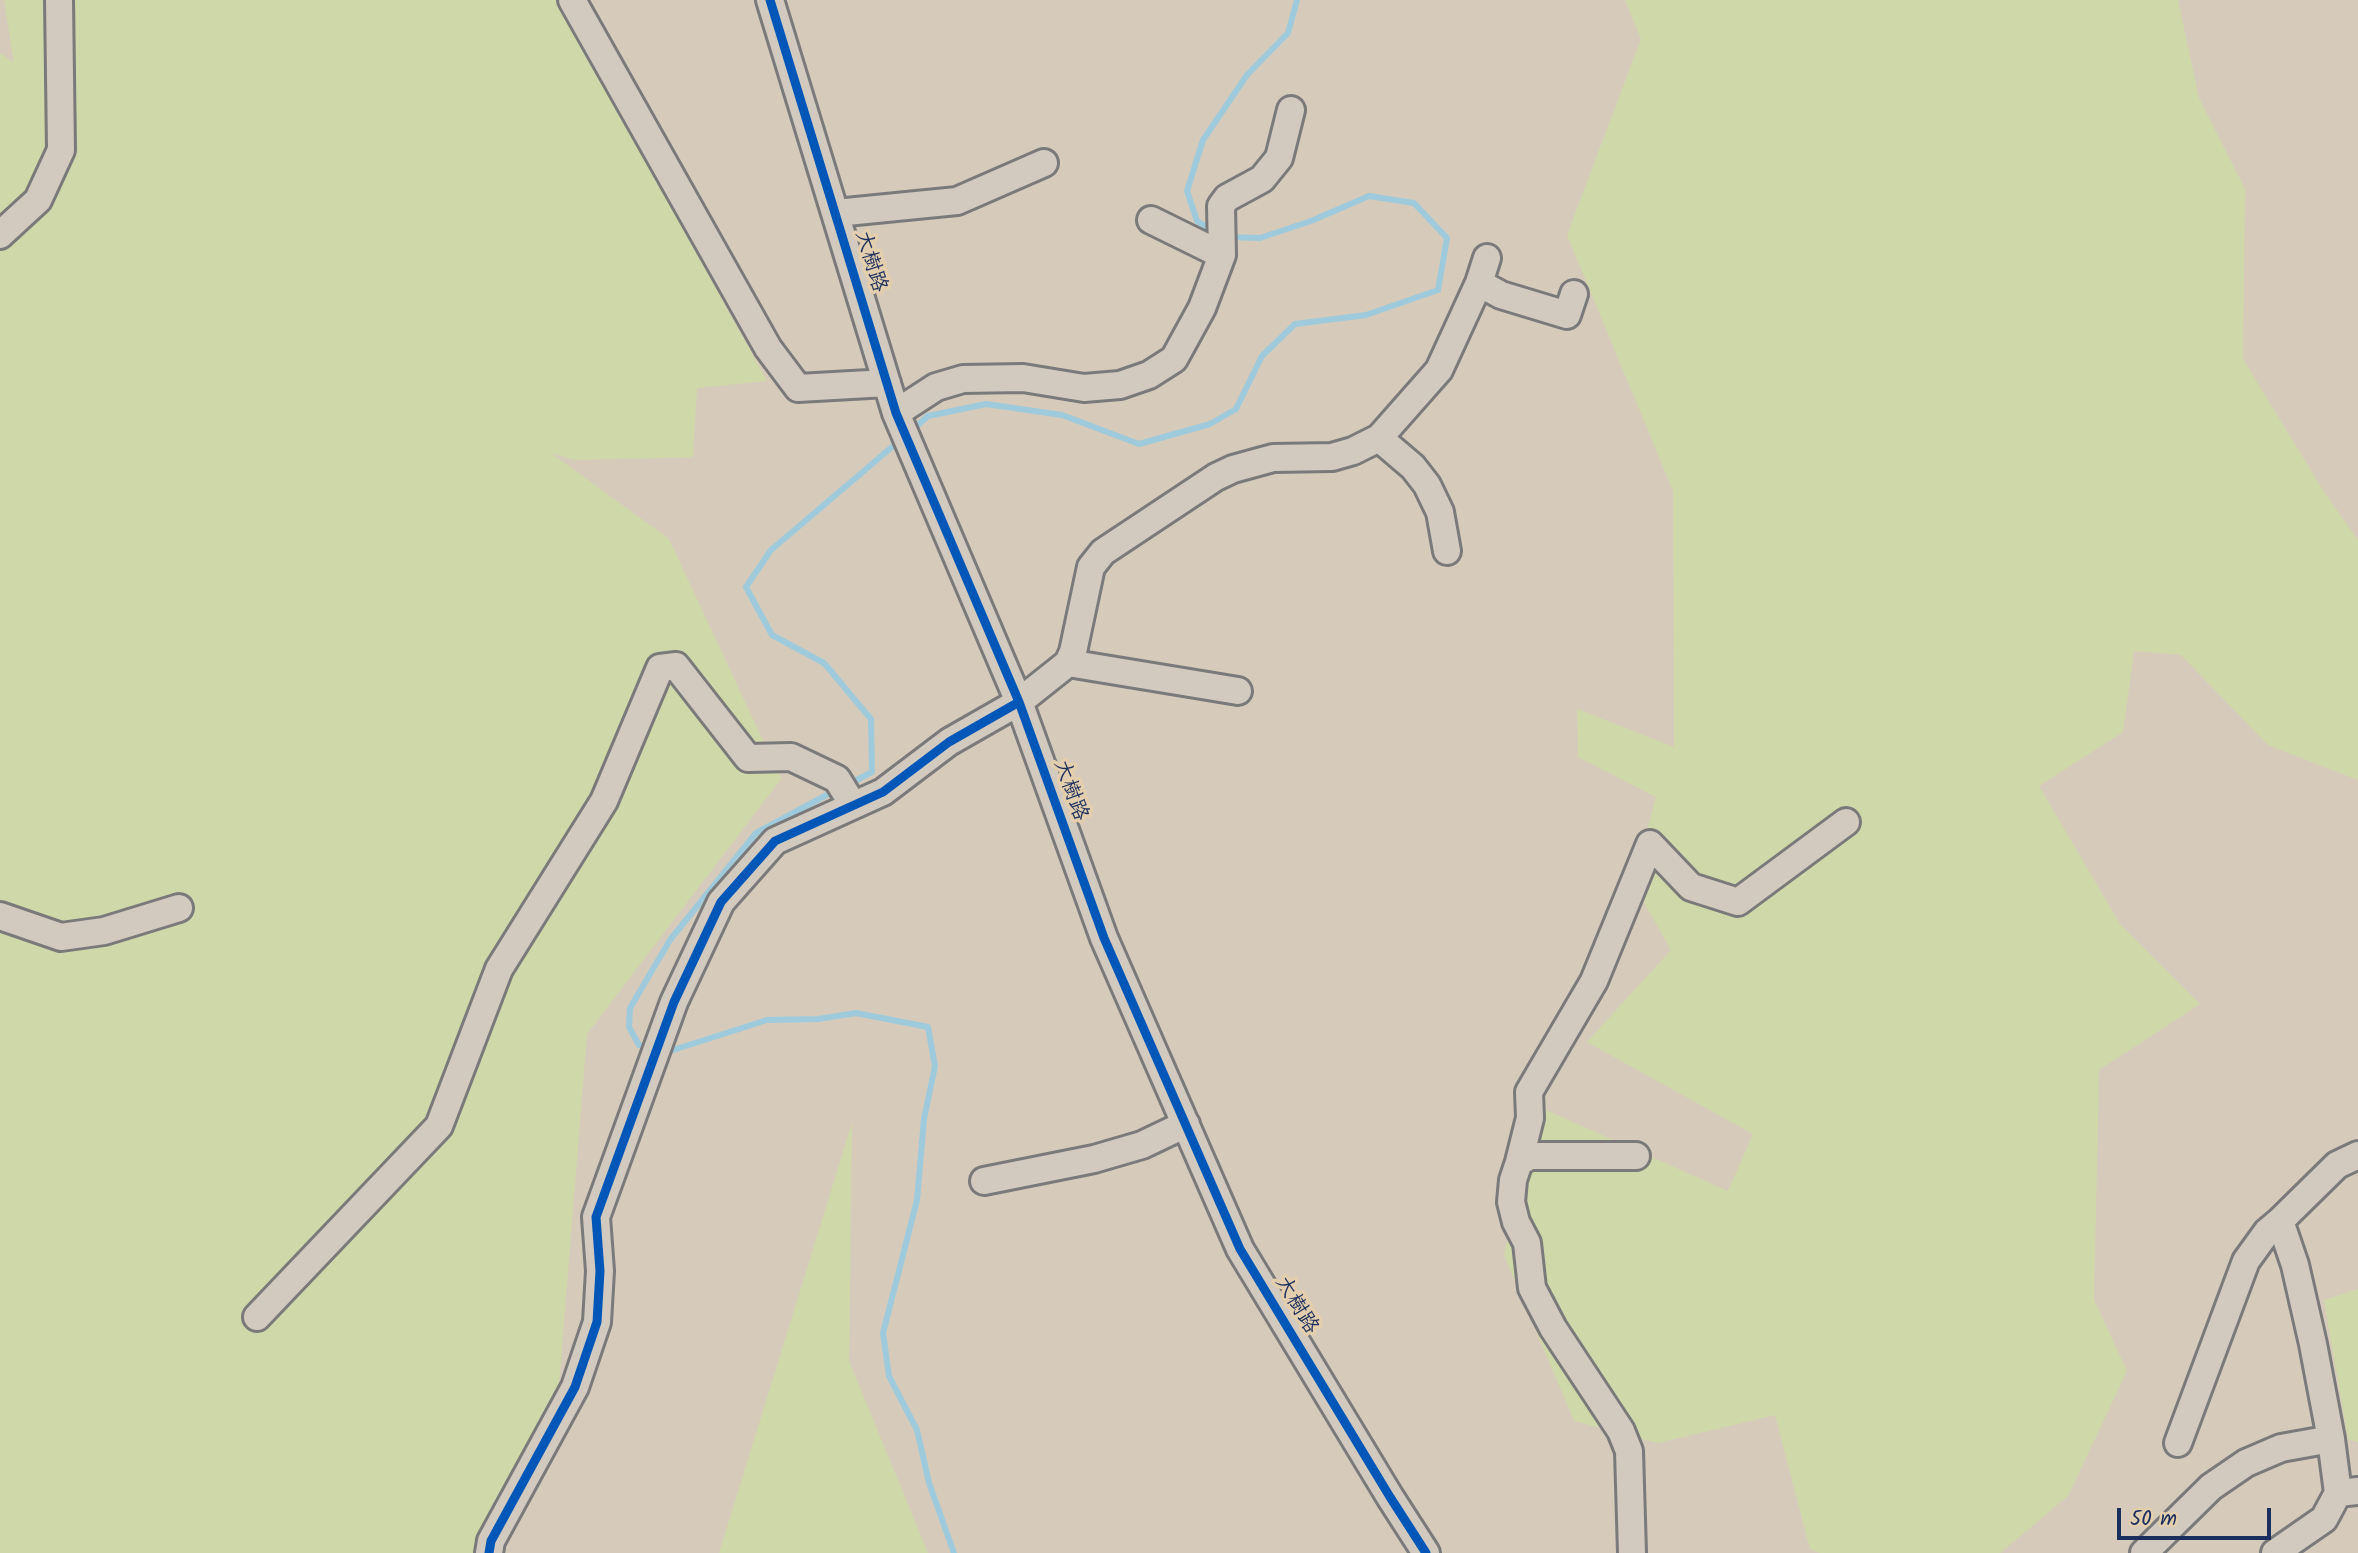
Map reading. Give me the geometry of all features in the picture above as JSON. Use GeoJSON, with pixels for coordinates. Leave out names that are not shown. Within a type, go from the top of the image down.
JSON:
{"type":"FeatureCollection","features":[{"type":"Feature","properties":{"kind":"street"},"geometry":{"type":"LineString","coordinates":[[0,236],[38,200],[61,150],[59,0]]}},
{"type":"Feature","properties":{"kind":"street"},"geometry":{"type":"LineString","coordinates":[[572,0],[768,348],[798,388],[887,383]]}},
{"type":"Feature","properties":{"kind":"street","name":"大樹路"},"geometry":{"type":"LineString","coordinates":[[770,0],[896,413],[1019,702],[1104,939],[1240,1249],[1426,1553]]}},
{"type":"Feature","properties":{"kind":"street"},"geometry":{"type":"LineString","coordinates":[[896,413],[936,387],[963,379],[1023,377],[1084,388],[1120,385],[1149,375],[1174,359],[1202,308],[1222,255],[1221,206],[1227,198],[1262,179],[1279,158],[1291,110]]}},
{"type":"Feature","properties":{"kind":"street"},"geometry":{"type":"LineString","coordinates":[[836,213],[957,201],[1044,163]]}},
{"type":"Feature","properties":{"kind":"street"},"geometry":{"type":"LineString","coordinates":[[1152,220],[1222,255]]}},
{"type":"Feature","properties":{"kind":"street"},"geometry":{"type":"LineString","coordinates":[[489,1553],[491,1541],[575,1387],[597,1322],[600,1271],[596,1217],[674,1002],[721,902],[775,841],[883,792],[949,743],[1019,702],[1068,663],[1073,652],[1091,567],[1103,552],[1216,477],[1233,469],[1273,458],[1332,457],[1353,451],[1379,438],[1439,370],[1483,271],[1502,295],[1567,315],[1574,294]]}},
{"type":"Feature","properties":{"kind":"street"},"geometry":{"type":"LineString","coordinates":[[1379,438],[1413,467],[1427,485],[1440,512],[1447,551]]}},
{"type":"Feature","properties":{"kind":"street"},"geometry":{"type":"LineString","coordinates":[[1068,663],[1238,691]]}},
{"type":"Feature","properties":{"kind":"street"},"geometry":{"type":"LineString","coordinates":[[257,1317],[439,1126],[499,969],[604,801],[660,668],[676,666],[748,758],[791,757],[837,779],[853,805]]}},
{"type":"Feature","properties":{"kind":"street"},"geometry":{"type":"LineString","coordinates":[[1632,1553],[1629,1451],[1621,1432],[1553,1328],[1532,1288],[1527,1243],[1511,1202],[1513,1180],[1530,1118],[1529,1092],[1594,981],[1650,844],[1691,887],[1738,902],[1846,822]]}},
{"type":"Feature","properties":{"kind":"street"},"geometry":{"type":"LineString","coordinates":[[0,916],[61,937],[104,931],[179,908]]}},
{"type":"Feature","properties":{"kind":"street"},"geometry":{"type":"LineString","coordinates":[[984,1181],[1094,1159],[1142,1145],[1186,1124]]}},
{"type":"Feature","properties":{"kind":"street"},"geometry":{"type":"LineString","coordinates":[[2178,1443],[2246,1261],[2267,1232],[2337,1164],[2358,1155]]}},
{"type":"Feature","properties":{"kind":"street"},"geometry":{"type":"LineString","coordinates":[[1519,1162],[1530,1156],[1636,1156]]}},
{"type":"Feature","properties":{"kind":"street"},"geometry":{"type":"LineString","coordinates":[[2275,1553],[2324,1519],[2348,1492],[2331,1439],[2295,1265],[2280,1221]]}},
{"type":"Feature","properties":{"kind":"street"},"geometry":{"type":"LineString","coordinates":[[2144,1553],[2211,1487],[2246,1462],[2281,1448],[2331,1439]]}},
{"type":"Feature","properties":{"kind":"green space"},"geometry":{"type":"Polygon","coordinates":[[[4,0],[568,0],[680,214],[694,249],[767,381],[697,388],[693,457],[574,460],[551,453],[669,539],[781,779],[587,1034],[558,1397],[492,1553],[0,1553],[0,53],[14,63],[4,0]]]}},
{"type":"Feature","properties":{"kind":"green space"},"geometry":{"type":"Polygon","coordinates":[[[1625,0],[2178,0],[2199,98],[2245,189],[2243,359],[2324,492],[2358,540],[2358,780],[2268,745],[2181,655],[2134,651],[2123,732],[2039,786],[2120,924],[2200,1004],[2099,1070],[2094,1300],[2127,1371],[2068,1496],[2000,1553],[1820,1553],[1810,1549],[1775,1415],[1658,1443],[1574,1421],[1504,1255],[1537,1106],[1728,1191],[1753,1134],[1587,1042],[1671,950],[1633,883],[1656,797],[1578,757],[1577,709],[1674,747],[1673,491],[1567,235],[1641,39],[1625,0]]]}},
{"type":"Feature","properties":{"kind":"green space"},"geometry":{"type":"Polygon","coordinates":[[[852,1123],[849,1361],[928,1553],[719,1553],[852,1123]]]}},
{"type":"Feature","properties":{"kind":"green space"},"geometry":{"type":"Polygon","coordinates":[[[2358,1289],[2358,1442],[2348,1439],[2324,1300],[2358,1289]]]}},
{"type":"Feature","properties":{"kind":"waterway"},"geometry":{"type":"LineString","coordinates":[[1213,231],[1197,221],[1187,191],[1203,140],[1247,75],[1288,33],[1297,0]]}},
{"type":"Feature","properties":{"kind":"waterway"},"geometry":{"type":"LineString","coordinates":[[910,432],[928,416],[986,404],[1062,415],[1139,444],[1210,424],[1236,409],[1262,356],[1295,324],[1366,315],[1438,290],[1447,238],[1414,203],[1369,196],[1311,221],[1260,238],[1229,237]]}},
{"type":"Feature","properties":{"kind":"waterway"},"geometry":{"type":"LineString","coordinates":[[849,784],[872,772],[871,719],[824,663],[772,635],[746,587],[771,550],[899,441]]}},
{"type":"Feature","properties":{"kind":"waterway"},"geometry":{"type":"LineString","coordinates":[[652,1048],[639,1045],[629,1027],[630,1008],[670,940],[756,833],[836,790]]}},
{"type":"Feature","properties":{"kind":"waterway"},"geometry":{"type":"LineString","coordinates":[[663,1050],[670,1051],[767,1020],[818,1019],[856,1013],[928,1027],[935,1066],[924,1119],[917,1200],[883,1333],[889,1376],[917,1430],[929,1483],[954,1553]]}},
{"type":"Feature","properties":{"kind":"cycle path"},"geometry":{"type":"LineString","coordinates":[[770,0],[896,413],[1019,702],[1104,938],[1240,1249],[1426,1553]]}},
{"type":"Feature","properties":{"kind":"cycle path"},"geometry":{"type":"LineString","coordinates":[[489,1553],[491,1541],[575,1387],[597,1322],[600,1271],[596,1217],[674,1002],[721,902],[775,841],[883,792],[949,742],[1019,702]]}}]}
